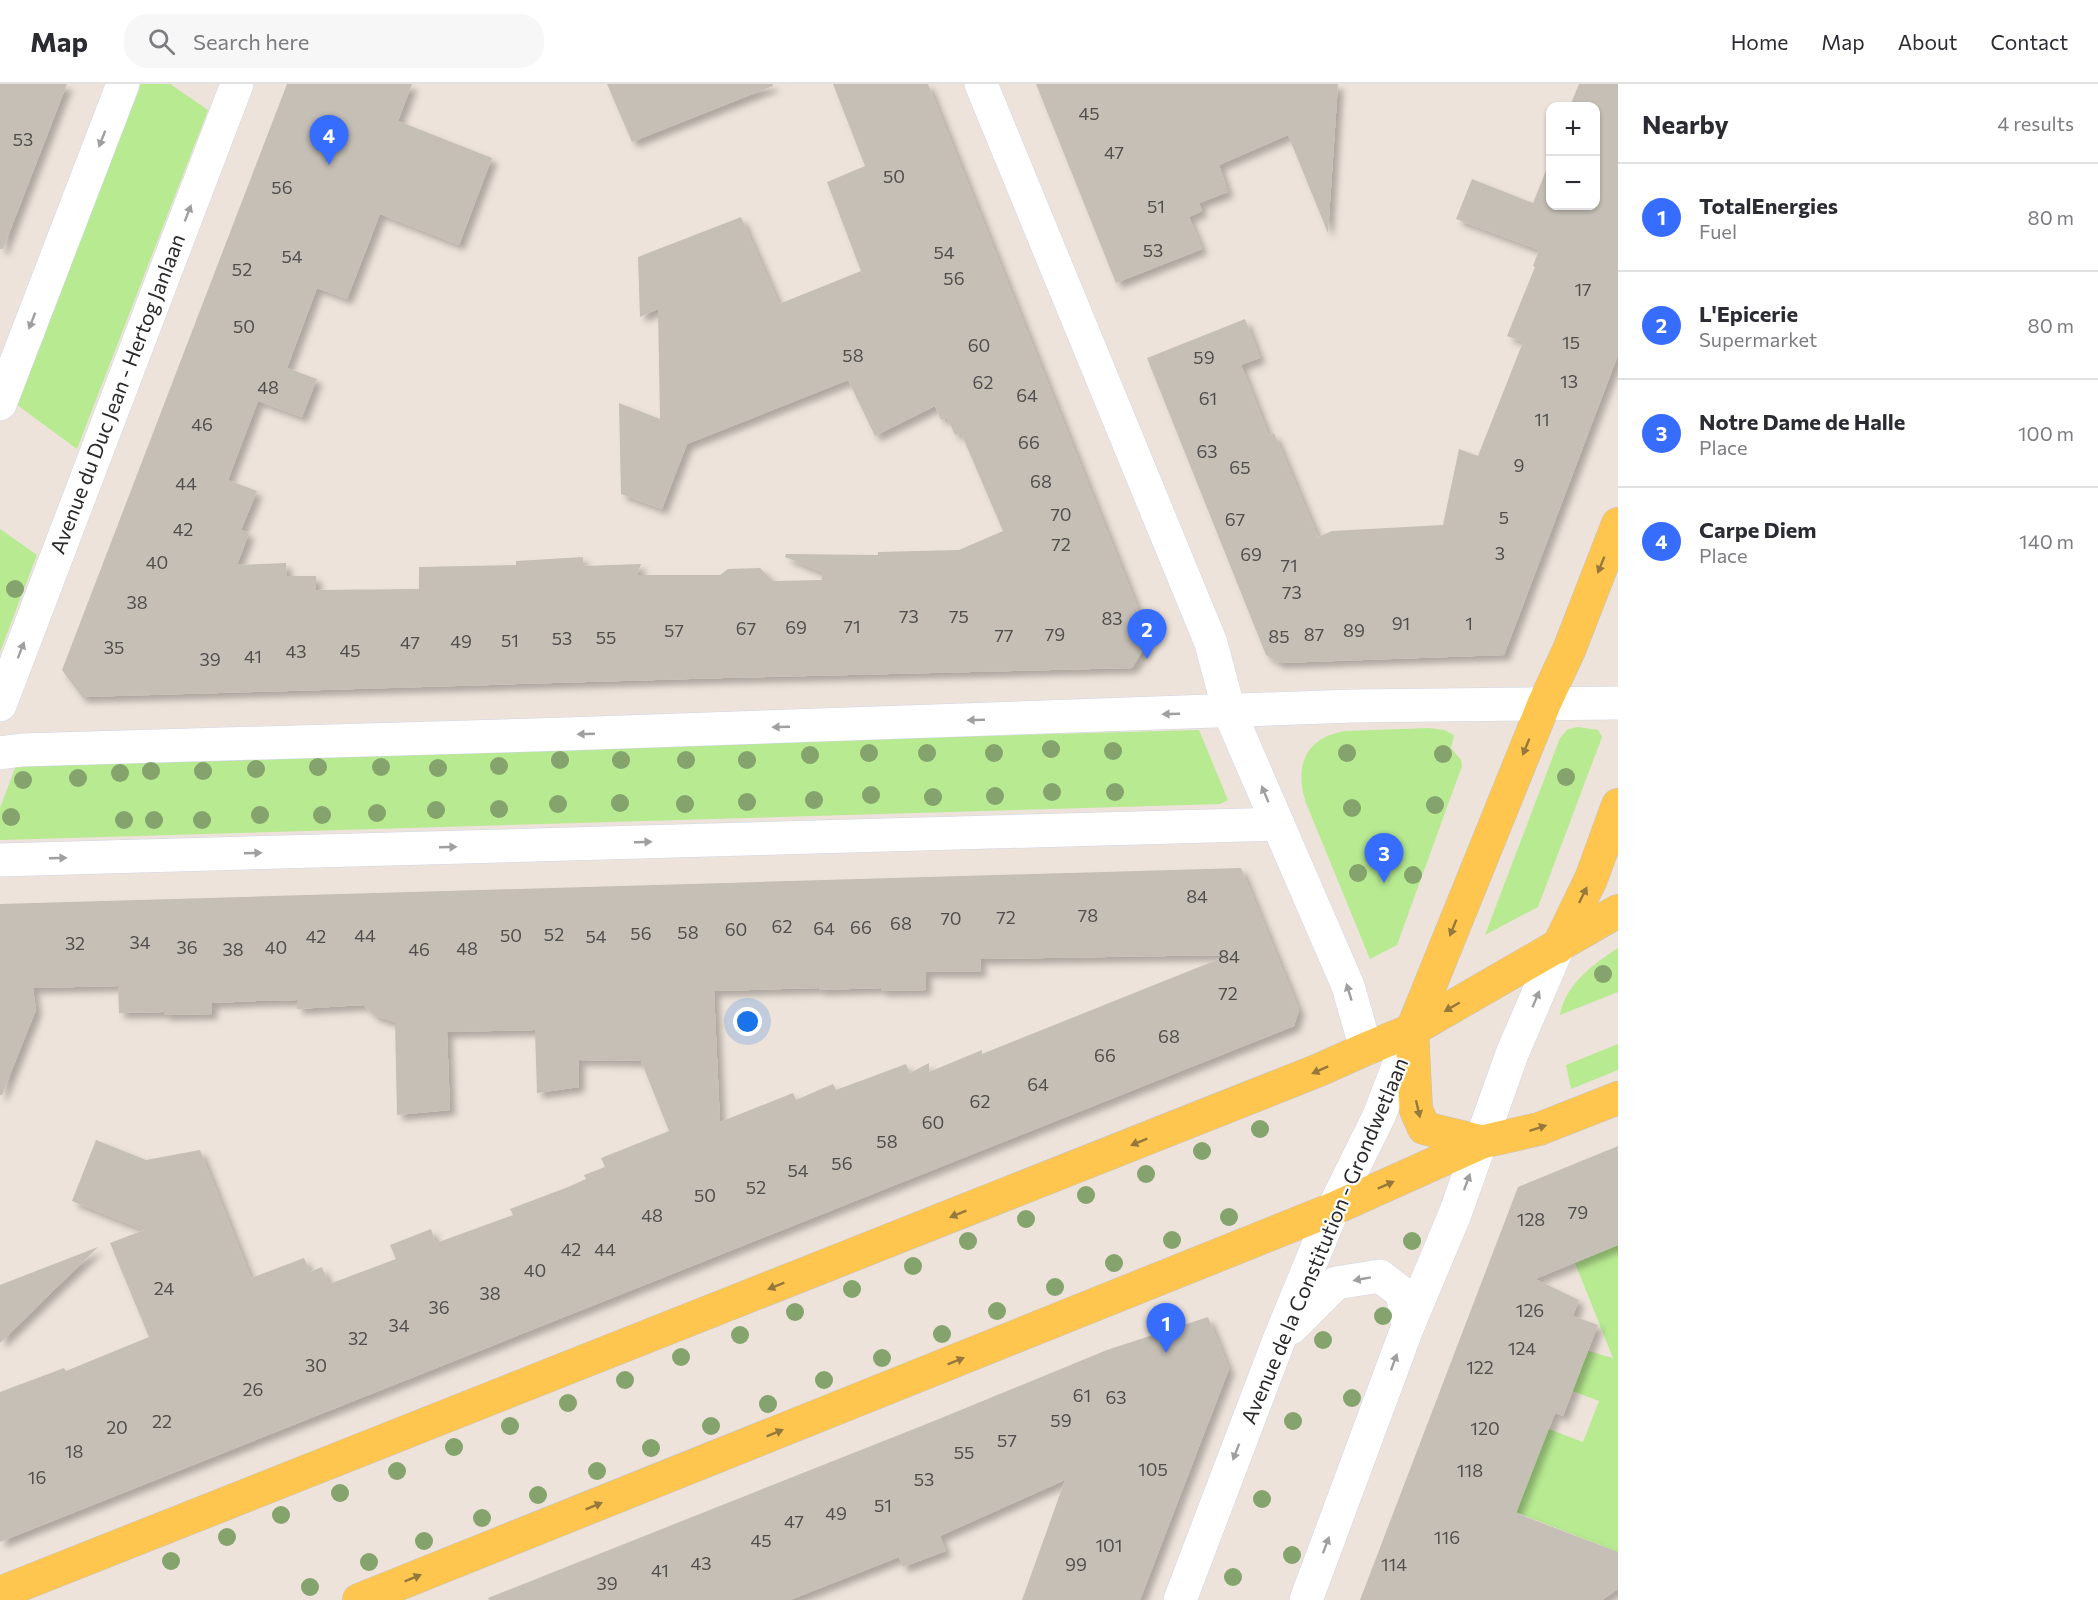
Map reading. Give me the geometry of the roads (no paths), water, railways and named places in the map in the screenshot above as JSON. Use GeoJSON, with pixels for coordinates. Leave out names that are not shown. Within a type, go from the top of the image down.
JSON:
{"type":"FeatureCollection","features":[{"type":"Feature","properties":{"kind":"main road"},"geometry":{"type":"LineString","coordinates":[[1412,1030],[1544,704],[1569,650],[1618,524]]}},
{"type":"Feature","properties":{"kind":"main road"},"geometry":{"type":"LineString","coordinates":[[1558,947],[1591,879],[1618,805]]}},
{"type":"Feature","properties":{"kind":"main road"},"geometry":{"type":"LineString","coordinates":[[0,1593],[1298,1079],[1412,1030],[1618,911]]}},
{"type":"Feature","properties":{"kind":"main road","name":"Avenue de la Constitution - Grondwetlaan"},"geometry":{"type":"LineString","coordinates":[[1412,1030],[1416,1110],[1424,1128],[1482,1143]]}},
{"type":"Feature","properties":{"kind":"main road"},"geometry":{"type":"LineString","coordinates":[[359,1600],[1333,1209],[1482,1143],[1539,1129],[1618,1098]]}},
{"type":"Feature","properties":{"kind":"street"},"geometry":{"type":"LineString","coordinates":[[0,404],[123,84]]}},
{"type":"Feature","properties":{"kind":"street","name":"Avenue du Duc Jean - Hertog Janlaan"},"geometry":{"type":"LineString","coordinates":[[0,705],[237,84]]}},
{"type":"Feature","properties":{"kind":"street"},"geometry":{"type":"LineString","coordinates":[[981,84],[1211,643],[1229,711],[1348,986],[1366,1048]]}},
{"type":"Feature","properties":{"kind":"street"},"geometry":{"type":"LineString","coordinates":[[0,753],[30,749],[578,734],[1353,706],[1618,703]]}},
{"type":"Feature","properties":{"kind":"street"},"geometry":{"type":"LineString","coordinates":[[0,860],[1278,824]]}},
{"type":"Feature","properties":{"kind":"street"},"geometry":{"type":"LineString","coordinates":[[1306,1600],[1408,1326],[1482,1143],[1512,1054],[1558,947]]}},
{"type":"Feature","properties":{"kind":"street","name":"Avenue de la Constitution - Grondwetlaan"},"geometry":{"type":"LineString","coordinates":[[1180,1600],[1279,1340],[1333,1209],[1379,1116],[1412,1030]]}},
{"type":"Feature","properties":{"kind":"street"},"geometry":{"type":"LineString","coordinates":[[1279,1340],[1336,1283],[1380,1276],[1402,1293],[1408,1326]]}},
{"type":"Feature","properties":{"kind":"place","name":"Carpe Diem"},"geometry":{"type":"Point","coordinates":[329,165]}},
{"type":"Feature","properties":{"kind":"place","name":"L'Epicerie"},"geometry":{"type":"Point","coordinates":[1147,659]}},
{"type":"Feature","properties":{"kind":"place","name":"Notre Dame de Halle"},"geometry":{"type":"Point","coordinates":[1384,883]}},
{"type":"Feature","properties":{"kind":"place","name":"TotalEnergies"},"geometry":{"type":"Point","coordinates":[1166,1353]}}]}
